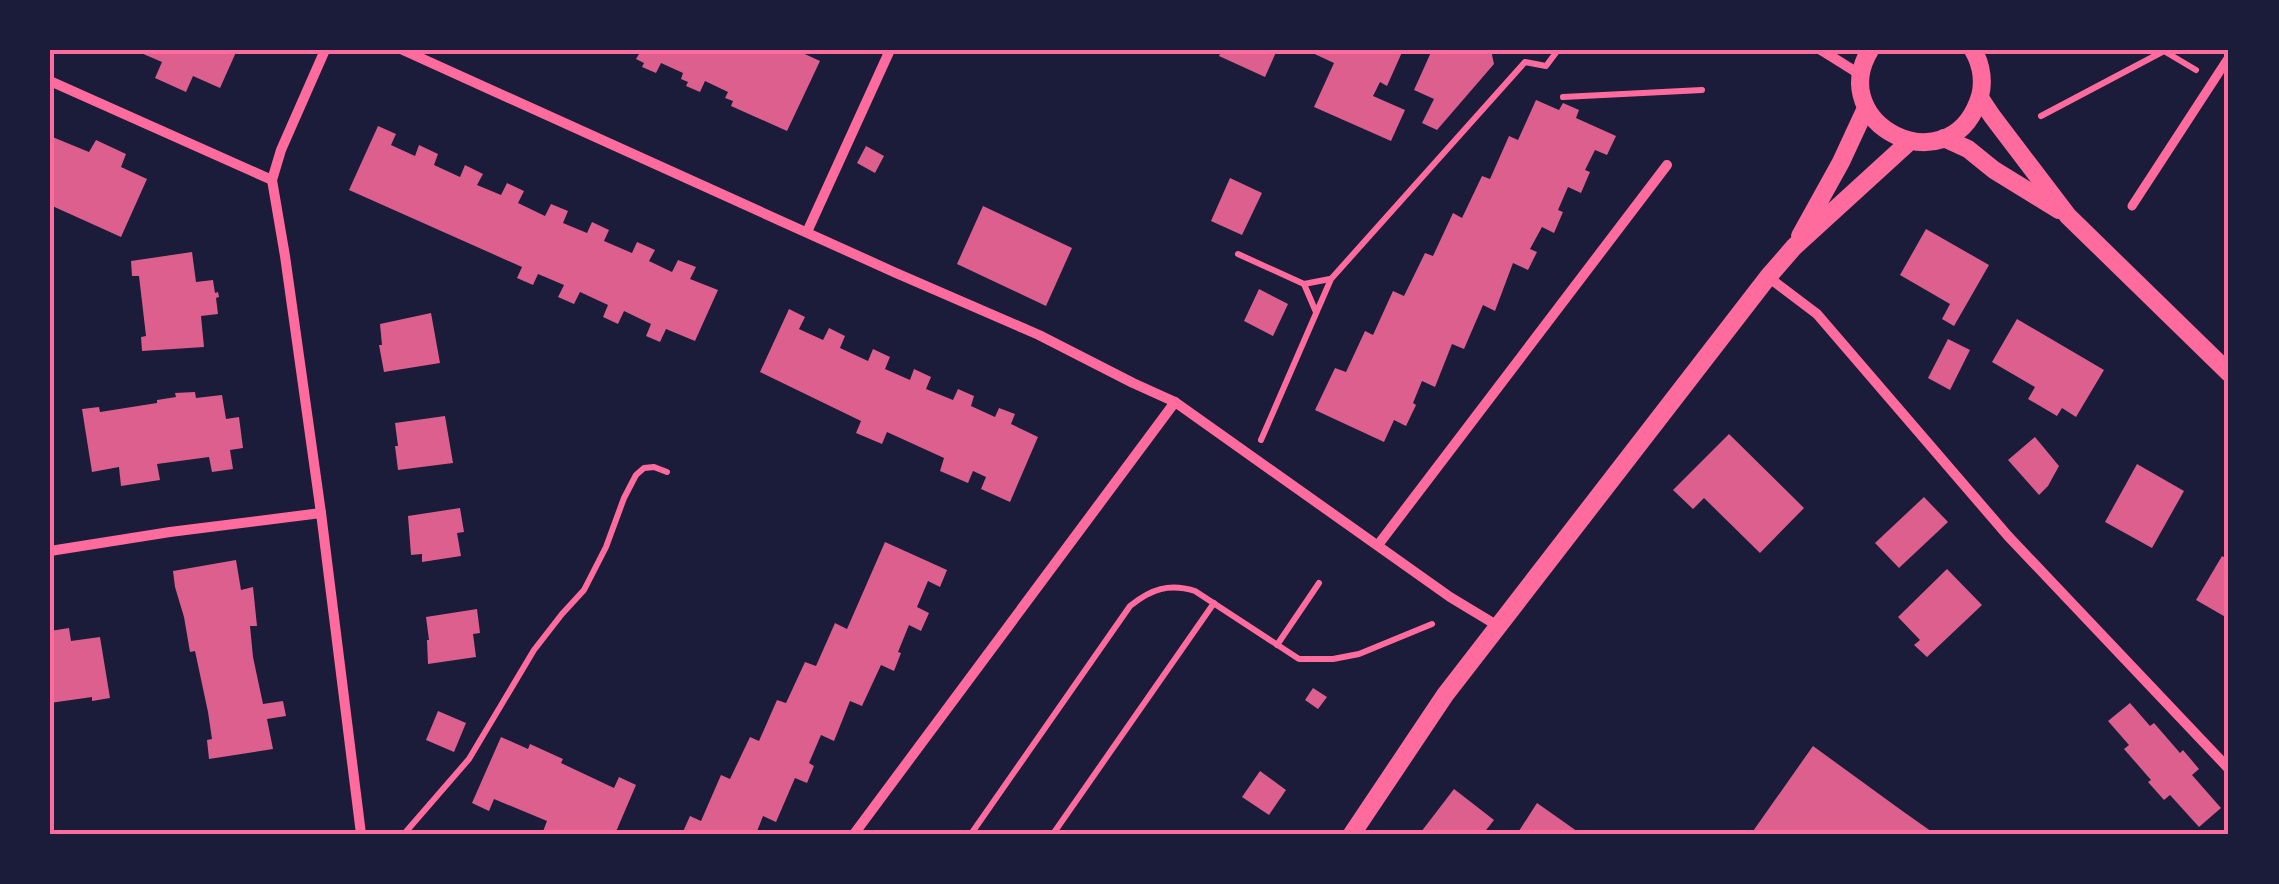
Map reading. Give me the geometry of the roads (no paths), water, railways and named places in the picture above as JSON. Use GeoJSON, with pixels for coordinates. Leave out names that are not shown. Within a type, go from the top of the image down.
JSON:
{"type":"FeatureCollection","features":[{"type":"Feature","properties":{"kind":"street"},"geometry":{"type":"LineString","coordinates":[[325,50],[280,150],[272,180],[298,340],[361,834]]}},
{"type":"Feature","properties":{"kind":"street"},"geometry":{"type":"LineString","coordinates":[[403,50],[1039,336],[1174,402],[1465,607],[1498,626]]}},
{"type":"Feature","properties":{"kind":"street"},"geometry":{"type":"LineString","coordinates":[[807,232],[890,50]]}},
{"type":"Feature","properties":{"kind":"street"},"geometry":{"type":"LineString","coordinates":[[1821,50],[1861,76]]}},
{"type":"Feature","properties":{"kind":"street"},"geometry":{"type":"LineString","coordinates":[[1870,50],[1861,76],[1866,108],[1877,124],[1892,135],[1909,142],[1927,143],[1960,129],[1973,115],[1982,83],[1976,52]]}},
{"type":"Feature","properties":{"kind":"street"},"geometry":{"type":"LineString","coordinates":[[2132,206],[2229,56]]}},
{"type":"Feature","properties":{"kind":"street"},"geometry":{"type":"LineString","coordinates":[[50,81],[272,180]]}},
{"type":"Feature","properties":{"kind":"street"},"geometry":{"type":"LineString","coordinates":[[1980,98],[2068,216],[2229,373]]}},
{"type":"Feature","properties":{"kind":"street"},"geometry":{"type":"LineString","coordinates":[[1794,247],[1866,108]]}},
{"type":"Feature","properties":{"kind":"street"},"geometry":{"type":"LineString","coordinates":[[1944,138],[1968,149],[2068,216]]}},
{"type":"Feature","properties":{"kind":"street"},"geometry":{"type":"LineString","coordinates":[[1352,834],[1445,696],[1768,276],[1794,247],[1909,142]]}},
{"type":"Feature","properties":{"kind":"street"},"geometry":{"type":"LineString","coordinates":[[1378,545],[1666,165]]}},
{"type":"Feature","properties":{"kind":"street"},"geometry":{"type":"LineString","coordinates":[[1768,276],[1818,314],[2008,536],[2229,769]]}},
{"type":"Feature","properties":{"kind":"street"},"geometry":{"type":"LineString","coordinates":[[854,834],[1174,402]]}},
{"type":"Feature","properties":{"kind":"street"},"geometry":{"type":"LineString","coordinates":[[50,551],[321,513]]}}]}
